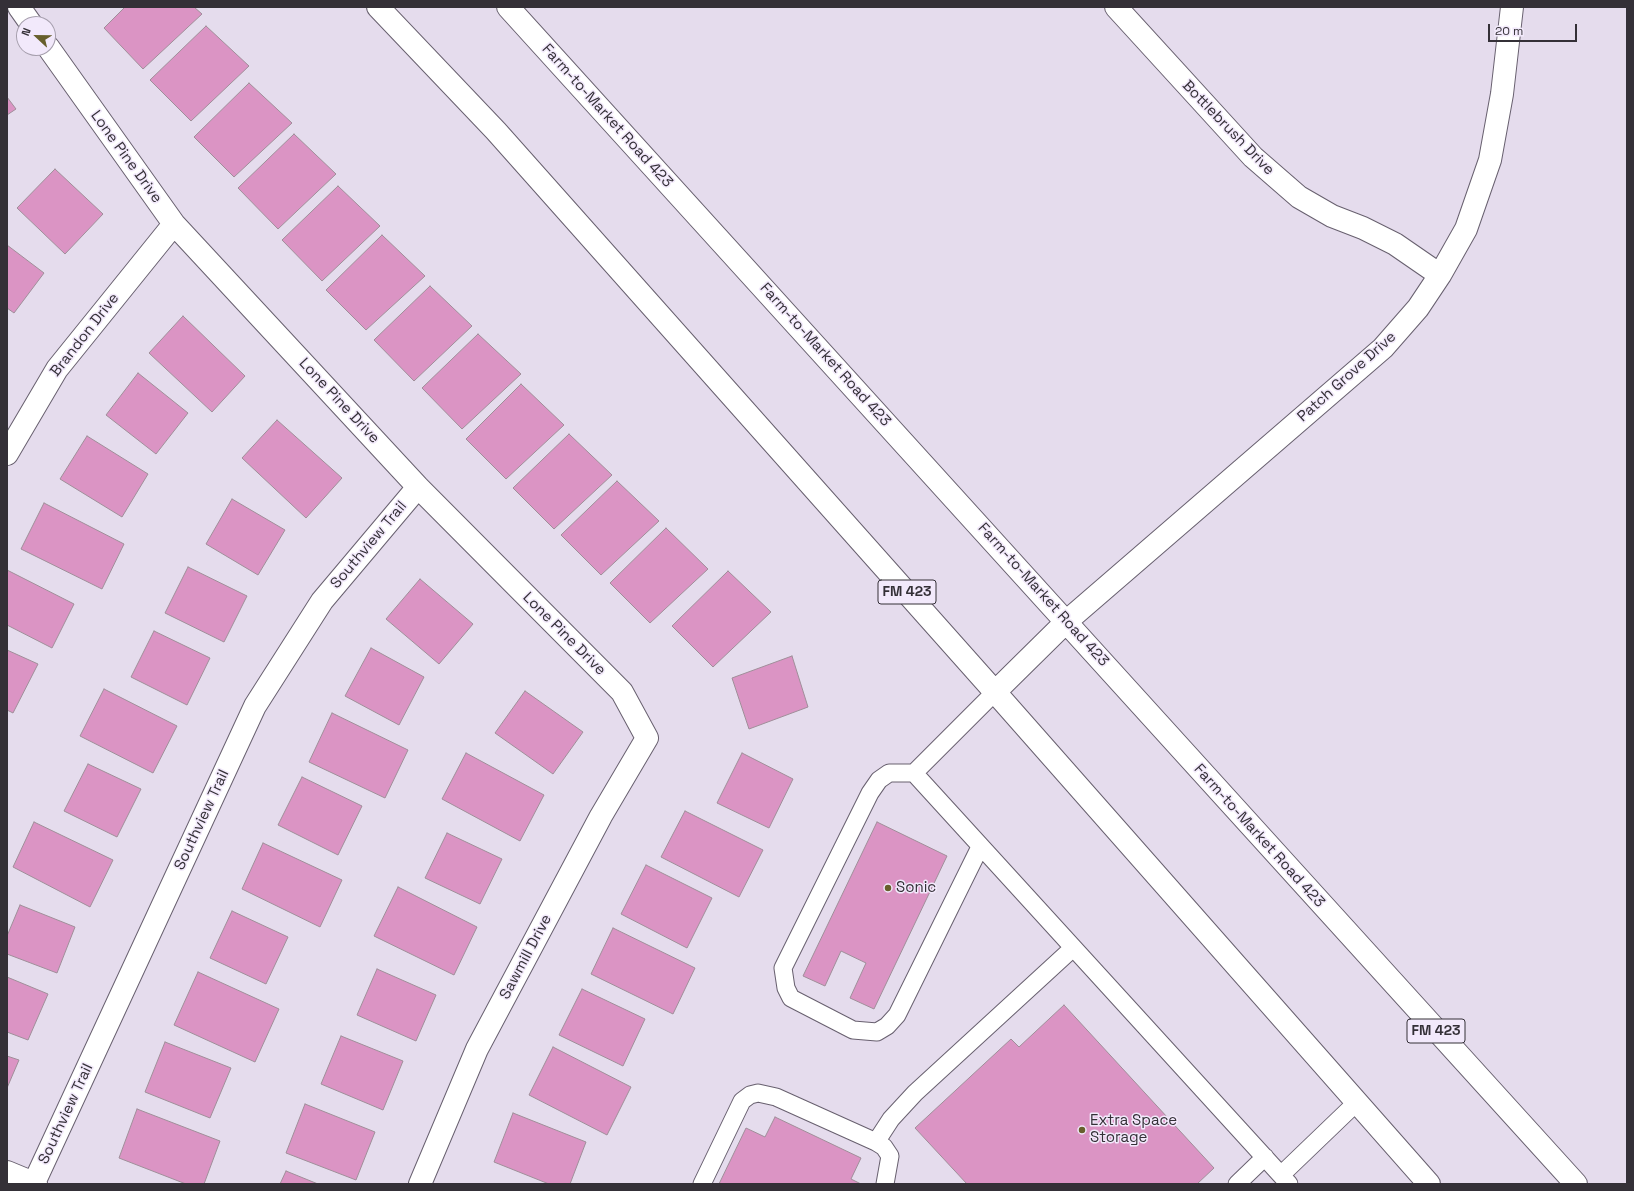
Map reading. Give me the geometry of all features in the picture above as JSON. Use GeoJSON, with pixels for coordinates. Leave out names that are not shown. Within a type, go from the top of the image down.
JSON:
{"type":"FeatureCollection","features":[{"type":"Feature","properties":{"kind":"street"},"geometry":{"type":"LineString","coordinates":[[19,7],[25,16]]}},
{"type":"Feature","properties":{"kind":"street","name":"FM 423"},"geometry":{"type":"LineString","coordinates":[[378,7],[496,131],[995,692],[1429,1184]]}},
{"type":"Feature","properties":{"kind":"street","name":"Farm-to-Market Road 423"},"geometry":{"type":"LineString","coordinates":[[508,7],[1067,621],[1297,878],[1576,1184]]}},
{"type":"Feature","properties":{"kind":"street","name":"Bottlebrush Drive"},"geometry":{"type":"LineString","coordinates":[[1116,7],[1253,157],[1299,197],[1332,216],[1363,228],[1395,244],[1440,275]]}},
{"type":"Feature","properties":{"kind":"street","name":"Patch Grove Drive"},"geometry":{"type":"LineString","coordinates":[[995,692],[1067,621],[1383,348],[1418,308],[1440,275],[1466,228],[1490,160],[1502,94],[1512,7]]}},
{"type":"Feature","properties":{"kind":"street","name":"Lone Pine Drive"},"geometry":{"type":"LineString","coordinates":[[54,56],[174,224],[418,487],[622,692],[647,738]]}},
{"type":"Feature","properties":{"kind":"street","name":"Brandon Drive"},"geometry":{"type":"LineString","coordinates":[[7,454],[57,368],[174,224]]}},
{"type":"Feature","properties":{"kind":"street","name":"Southview Trail"},"geometry":{"type":"LineString","coordinates":[[35,1184],[255,706],[322,601],[418,487]]}},
{"type":"Feature","properties":{"kind":"street","name":"Sawmill Drive"},"geometry":{"type":"LineString","coordinates":[[420,1184],[477,1049],[601,816],[647,738]]}},
{"type":"Feature","properties":{"kind":"street"},"geometry":{"type":"LineString","coordinates":[[7,1172],[35,1184]]}},
{"type":"Feature","properties":{"kind":"lane"},"geometry":{"type":"LineString","coordinates":[[980,846],[897,1015],[886,1026],[877,1032],[853,1030],[791,998],[786,988],[783,968],[870,793],[879,780],[889,773],[914,773],[995,692]]}},
{"type":"Feature","properties":{"kind":"lane"},"geometry":{"type":"LineString","coordinates":[[914,773],[1285,1180],[1356,1103]]}},
{"type":"Feature","properties":{"kind":"lane"},"geometry":{"type":"LineString","coordinates":[[876,1142],[891,1119],[915,1093],[1073,948]]}},
{"type":"Feature","properties":{"kind":"lane"},"geometry":{"type":"LineString","coordinates":[[702,1184],[742,1101],[750,1095],[767,1094],[876,1142],[884,1147],[890,1156],[885,1184]]}},
{"type":"Feature","properties":{"kind":"lane"},"geometry":{"type":"LineString","coordinates":[[1237,1184],[1265,1157]]}},
{"type":"Feature","properties":{"kind":"building"},"geometry":{"type":"Polygon","coordinates":[[[125,7],[194,7],[202,14],[143,69],[104,28],[125,7]]]}},
{"type":"Feature","properties":{"kind":"building"},"geometry":{"type":"Polygon","coordinates":[[[206,26],[249,66],[191,121],[150,80],[206,26]]]}},
{"type":"Feature","properties":{"kind":"building"},"geometry":{"type":"Polygon","coordinates":[[[249,83],[292,123],[234,177],[194,137],[249,83]]]}},
{"type":"Feature","properties":{"kind":"building"},"geometry":{"type":"Polygon","coordinates":[[[7,97],[16,109],[7,115],[7,97]]]}},
{"type":"Feature","properties":{"kind":"building"},"geometry":{"type":"Polygon","coordinates":[[[294,134],[336,174],[278,229],[238,188],[294,134]]]}},
{"type":"Feature","properties":{"kind":"building"},"geometry":{"type":"Polygon","coordinates":[[[55,169],[103,214],[65,254],[17,208],[55,169]]]}},
{"type":"Feature","properties":{"kind":"building"},"geometry":{"type":"Polygon","coordinates":[[[338,186],[380,226],[322,281],[282,240],[338,186]]]}},
{"type":"Feature","properties":{"kind":"building"},"geometry":{"type":"Polygon","coordinates":[[[382,235],[425,276],[366,330],[326,290],[382,235]]]}},
{"type":"Feature","properties":{"kind":"building"},"geometry":{"type":"Polygon","coordinates":[[[7,245],[44,273],[14,313],[7,308],[7,245]]]}},
{"type":"Feature","properties":{"kind":"building"},"geometry":{"type":"Polygon","coordinates":[[[430,286],[472,326],[414,381],[374,340],[430,286]]]}},
{"type":"Feature","properties":{"kind":"building"},"geometry":{"type":"Polygon","coordinates":[[[183,316],[245,376],[212,412],[149,353],[183,316]]]}},
{"type":"Feature","properties":{"kind":"building"},"geometry":{"type":"Polygon","coordinates":[[[478,334],[521,374],[462,429],[422,388],[478,334]]]}},
{"type":"Feature","properties":{"kind":"building"},"geometry":{"type":"Polygon","coordinates":[[[138,373],[188,413],[156,454],[106,415],[138,373]]]}},
{"type":"Feature","properties":{"kind":"building"},"geometry":{"type":"Polygon","coordinates":[[[521,384],[564,425],[506,479],[466,439],[521,384]]]}},
{"type":"Feature","properties":{"kind":"building"},"geometry":{"type":"Polygon","coordinates":[[[277,420],[342,478],[306,518],[242,458],[277,420]]]}},
{"type":"Feature","properties":{"kind":"building"},"geometry":{"type":"Polygon","coordinates":[[[569,434],[612,475],[554,529],[513,488],[569,434]]]}},
{"type":"Feature","properties":{"kind":"building"},"geometry":{"type":"Polygon","coordinates":[[[87,436],[148,474],[122,517],[60,479],[87,436]]]}},
{"type":"Feature","properties":{"kind":"building"},"geometry":{"type":"Polygon","coordinates":[[[617,481],[659,521],[601,575],[561,535],[617,481]]]}},
{"type":"Feature","properties":{"kind":"building"},"geometry":{"type":"Polygon","coordinates":[[[232,499],[285,530],[258,575],[206,544],[232,499]]]}},
{"type":"Feature","properties":{"kind":"building"},"geometry":{"type":"Polygon","coordinates":[[[44,503],[124,544],[102,589],[21,549],[44,503]]]}},
{"type":"Feature","properties":{"kind":"building"},"geometry":{"type":"Polygon","coordinates":[[[666,528],[708,569],[650,623],[610,583],[666,528]]]}},
{"type":"Feature","properties":{"kind":"building"},"geometry":{"type":"Polygon","coordinates":[[[188,567],[247,596],[224,642],[165,613],[188,567]]]}},
{"type":"Feature","properties":{"kind":"building"},"geometry":{"type":"Polygon","coordinates":[[[7,570],[74,604],[52,648],[7,625],[7,570]]]}},
{"type":"Feature","properties":{"kind":"building"},"geometry":{"type":"Polygon","coordinates":[[[728,571],[771,612],[713,667],[672,626],[728,571]]]}},
{"type":"Feature","properties":{"kind":"building"},"geometry":{"type":"Polygon","coordinates":[[[420,579],[473,624],[439,664],[386,619],[420,579]]]}},
{"type":"Feature","properties":{"kind":"building"},"geometry":{"type":"Polygon","coordinates":[[[154,631],[210,658],[187,705],[131,677],[154,631]]]}},
{"type":"Feature","properties":{"kind":"building"},"geometry":{"type":"Polygon","coordinates":[[[371,648],[424,677],[399,725],[345,696],[371,648]]]}},
{"type":"Feature","properties":{"kind":"building"},"geometry":{"type":"Polygon","coordinates":[[[7,650],[38,664],[13,713],[7,710],[7,650]]]}},
{"type":"Feature","properties":{"kind":"building"},"geometry":{"type":"Polygon","coordinates":[[[792,656],[808,707],[749,729],[732,678],[792,656]]]}},
{"type":"Feature","properties":{"kind":"building"},"geometry":{"type":"Polygon","coordinates":[[[104,689],[177,726],[153,773],[80,736],[104,689]]]}},
{"type":"Feature","properties":{"kind":"building"},"geometry":{"type":"Polygon","coordinates":[[[525,691],[583,732],[553,774],[495,733],[525,691]]]}},
{"type":"Feature","properties":{"kind":"building"},"geometry":{"type":"Polygon","coordinates":[[[332,713],[408,750],[385,798],[309,762],[332,713]]]}},
{"type":"Feature","properties":{"kind":"building"},"geometry":{"type":"Polygon","coordinates":[[[466,753],[544,795],[520,841],[442,799],[466,753]]]}},
{"type":"Feature","properties":{"kind":"building"},"geometry":{"type":"Polygon","coordinates":[[[742,753],[793,779],[769,828],[717,803],[742,753]]]}},
{"type":"Feature","properties":{"kind":"building"},"geometry":{"type":"Polygon","coordinates":[[[88,764],[141,789],[117,837],[64,811],[88,764]]]}},
{"type":"Feature","properties":{"kind":"building"},"geometry":{"type":"Polygon","coordinates":[[[302,777],[362,806],[338,855],[278,825],[302,777]]]}},
{"type":"Feature","properties":{"kind":"building"},"geometry":{"type":"Polygon","coordinates":[[[685,811],[763,850],[739,897],[661,857],[685,811]]]}},
{"type":"Feature","properties":{"kind":"building"},"geometry":{"type":"Polygon","coordinates":[[[34,822],[113,860],[90,907],[13,867],[34,822]]]}},
{"type":"Feature","properties":{"kind":"building"},"geometry":{"type":"Polygon","coordinates":[[[877,822],[947,856],[874,1009],[850,998],[866,963],[841,951],[825,986],[803,976],[877,822]]]}},
{"type":"Feature","properties":{"kind":"building"},"geometry":{"type":"Polygon","coordinates":[[[447,833],[502,859],[480,904],[425,878],[447,833]]]}},
{"type":"Feature","properties":{"kind":"building"},"geometry":{"type":"Polygon","coordinates":[[[263,843],[342,880],[320,927],[242,889],[263,843]]]}},
{"type":"Feature","properties":{"kind":"building"},"geometry":{"type":"Polygon","coordinates":[[[646,865],[712,898],[687,948],[621,914],[646,865]]]}},
{"type":"Feature","properties":{"kind":"building"},"geometry":{"type":"Polygon","coordinates":[[[398,887],[477,927],[454,975],[374,936],[398,887]]]}},
{"type":"Feature","properties":{"kind":"building"},"geometry":{"type":"Polygon","coordinates":[[[20,905],[75,927],[57,973],[7,954],[7,936],[20,905]]]}},
{"type":"Feature","properties":{"kind":"building"},"geometry":{"type":"Polygon","coordinates":[[[232,911],[288,937],[266,984],[210,958],[232,911]]]}},
{"type":"Feature","properties":{"kind":"building"},"geometry":{"type":"Polygon","coordinates":[[[613,928],[695,968],[673,1014],[591,974],[613,928]]]}},
{"type":"Feature","properties":{"kind":"building"},"geometry":{"type":"Polygon","coordinates":[[[377,969],[436,995],[416,1041],[357,1015],[377,969]]]}},
{"type":"Feature","properties":{"kind":"building"},"geometry":{"type":"Polygon","coordinates":[[[198,972],[279,1009],[255,1062],[174,1025],[198,972]]]}},
{"type":"Feature","properties":{"kind":"building"},"geometry":{"type":"Polygon","coordinates":[[[7,977],[48,994],[28,1040],[7,1032],[7,977]]]}},
{"type":"Feature","properties":{"kind":"building"},"geometry":{"type":"Polygon","coordinates":[[[582,989],[645,1019],[623,1066],[559,1035],[582,989]]]}},
{"type":"Feature","properties":{"kind":"building"},"geometry":{"type":"Polygon","coordinates":[[[1064,1005],[1214,1168],[1197,1184],[967,1184],[915,1128],[1011,1039],[1019,1047],[1064,1005]]]}},
{"type":"Feature","properties":{"kind":"building"},"geometry":{"type":"Polygon","coordinates":[[[341,1036],[403,1061],[383,1110],[321,1084],[341,1036]]]}},
{"type":"Feature","properties":{"kind":"building"},"geometry":{"type":"Polygon","coordinates":[[[165,1042],[231,1068],[210,1118],[145,1092],[165,1042]]]}},
{"type":"Feature","properties":{"kind":"building"},"geometry":{"type":"Polygon","coordinates":[[[553,1047],[631,1087],[607,1135],[529,1095],[553,1047]]]}},
{"type":"Feature","properties":{"kind":"building"},"geometry":{"type":"Polygon","coordinates":[[[7,1056],[19,1060],[7,1088],[7,1056]]]}},
{"type":"Feature","properties":{"kind":"building"},"geometry":{"type":"Polygon","coordinates":[[[305,1104],[375,1132],[356,1180],[286,1153],[305,1104]]]}},
{"type":"Feature","properties":{"kind":"building"},"geometry":{"type":"Polygon","coordinates":[[[137,1109],[220,1141],[204,1184],[186,1184],[119,1158],[137,1109]]]}},
{"type":"Feature","properties":{"kind":"building"},"geometry":{"type":"Polygon","coordinates":[[[513,1113],[586,1142],[570,1184],[549,1184],[494,1162],[513,1113]]]}},
{"type":"Feature","properties":{"kind":"building"},"geometry":{"type":"Polygon","coordinates":[[[775,1117],[861,1158],[851,1179],[861,1184],[719,1184],[746,1128],[765,1137],[775,1117]]]}},
{"type":"Feature","properties":{"kind":"building"},"geometry":{"type":"Polygon","coordinates":[[[286,1171],[318,1184],[280,1184],[286,1171]]]}},
{"type":"Feature","properties":{"kind":"place","name":"Sonic"},"geometry":{"type":"Point","coordinates":[888,888]}},
{"type":"Feature","properties":{"kind":"place","name":"Extra Space Storage"},"geometry":{"type":"Point","coordinates":[1082,1130]}}]}
